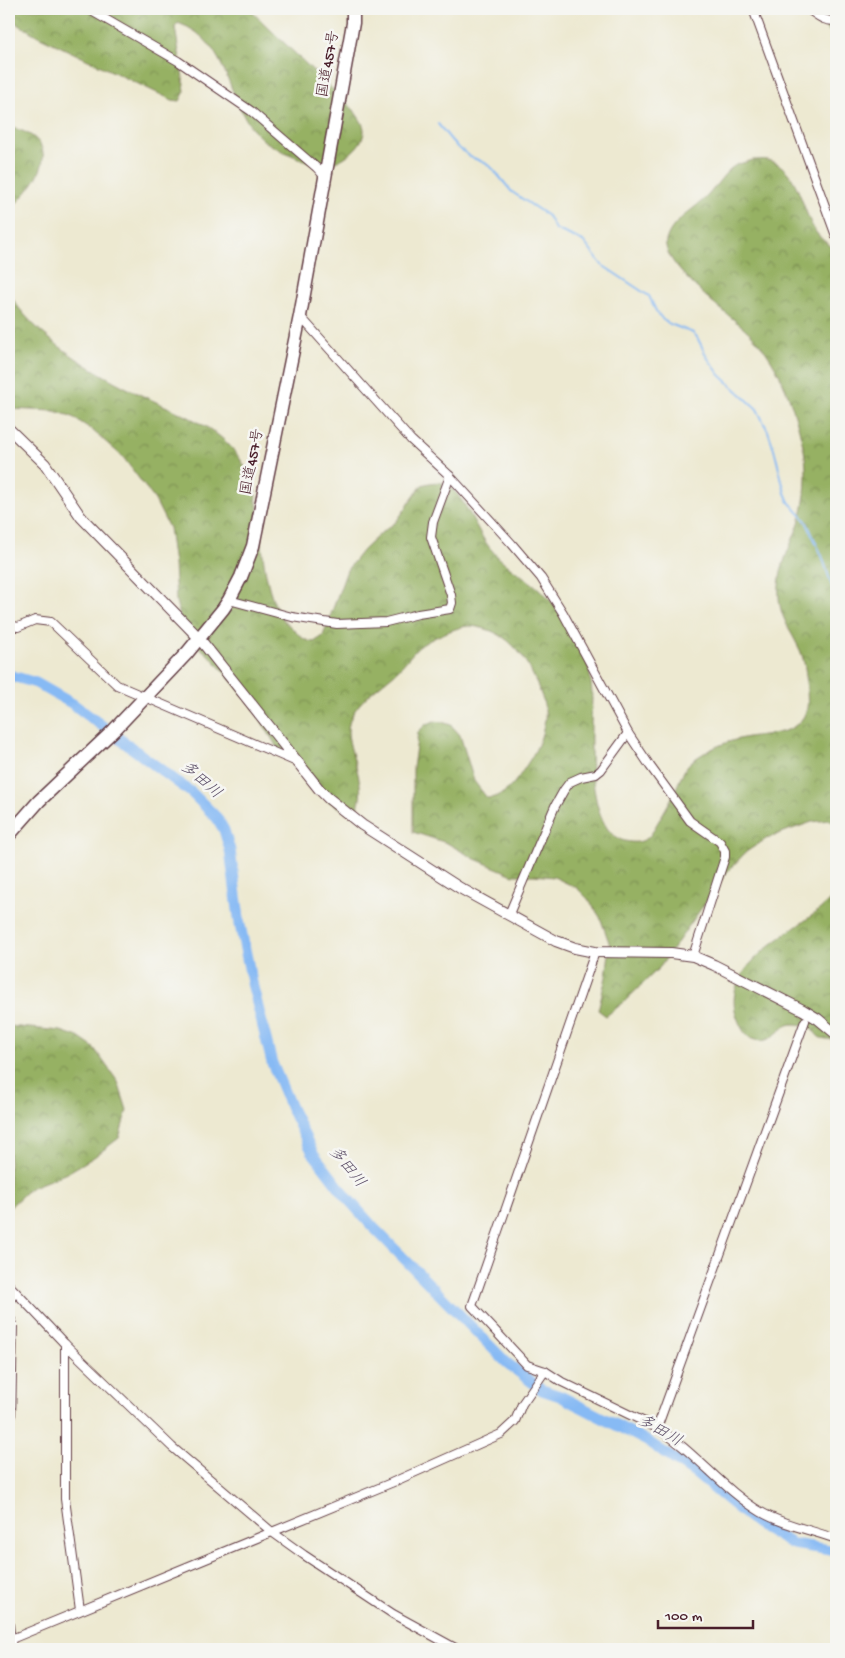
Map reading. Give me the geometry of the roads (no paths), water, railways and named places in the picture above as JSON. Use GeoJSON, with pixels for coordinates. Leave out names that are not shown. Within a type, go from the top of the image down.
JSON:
{"type":"FeatureCollection","features":[{"type":"Feature","properties":{"kind":"highway","name":"国道457号"},"geometry":{"type":"LineString","coordinates":[[9,834],[39,801],[114,730],[199,638],[229,600],[242,577],[253,546],[300,316],[353,23],[353,9]]}},
{"type":"Feature","properties":{"kind":"street"},"geometry":{"type":"LineString","coordinates":[[88,9],[178,61],[251,111],[325,177]]}},
{"type":"Feature","properties":{"kind":"street"},"geometry":{"type":"LineString","coordinates":[[753,9],[836,236]]}},
{"type":"Feature","properties":{"kind":"street"},"geometry":{"type":"LineString","coordinates":[[808,9],[820,18],[831,22],[836,20]]}},
{"type":"Feature","properties":{"kind":"street"},"geometry":{"type":"LineString","coordinates":[[300,316],[411,440],[450,476],[512,544],[550,591],[628,733],[650,766],[690,821],[720,842],[725,851],[723,865],[693,956]]}},
{"type":"Feature","properties":{"kind":"street"},"geometry":{"type":"LineString","coordinates":[[9,429],[45,464],[81,517],[199,638],[328,798],[362,825],[460,888],[556,940],[575,948],[595,952],[671,953],[693,956],[803,1010],[818,1019],[836,1034]]}},
{"type":"Feature","properties":{"kind":"street"},"geometry":{"type":"LineString","coordinates":[[229,600],[314,622],[336,624],[386,622],[418,614],[450,610],[452,603],[451,595],[431,537],[433,522],[450,476]]}},
{"type":"Feature","properties":{"kind":"street"},"geometry":{"type":"LineString","coordinates":[[9,625],[18,627],[35,620],[51,622],[117,685],[301,764]]}},
{"type":"Feature","properties":{"kind":"street"},"geometry":{"type":"LineString","coordinates":[[509,914],[555,806],[564,790],[570,782],[581,777],[596,774],[628,733]]}},
{"type":"Feature","properties":{"kind":"street"},"geometry":{"type":"LineString","coordinates":[[595,952],[472,1306],[527,1365],[545,1371],[562,1382],[657,1428],[686,1448],[747,1503],[762,1512],[778,1520],[836,1539]]}},
{"type":"Feature","properties":{"kind":"street"},"geometry":{"type":"LineString","coordinates":[[657,1428],[805,1021]]}},
{"type":"Feature","properties":{"kind":"street"},"geometry":{"type":"LineString","coordinates":[[9,1285],[65,1344],[172,1447],[272,1532],[393,1614],[457,1649]]}},
{"type":"Feature","properties":{"kind":"street"},"geometry":{"type":"LineString","coordinates":[[9,1302],[15,1292]]}},
{"type":"Feature","properties":{"kind":"street"},"geometry":{"type":"LineString","coordinates":[[9,1316],[14,1324],[11,1421],[9,1422]]}},
{"type":"Feature","properties":{"kind":"street"},"geometry":{"type":"LineString","coordinates":[[65,1344],[65,1499],[80,1610]]}},
{"type":"Feature","properties":{"kind":"street"},"geometry":{"type":"LineString","coordinates":[[10,1640],[391,1483],[501,1434],[515,1421],[525,1401],[545,1371]]}},
{"type":"Feature","properties":{"kind":"street"},"geometry":{"type":"LineString","coordinates":[[9,1624],[12,1649]]}},
{"type":"Feature","properties":{"kind":"waterway"},"geometry":{"type":"LineString","coordinates":[[438,124],[456,146],[493,169],[512,192],[548,216],[555,229],[583,241],[602,265],[649,296],[656,311],[663,320],[693,333],[720,375],[757,409],[768,431],[785,493],[789,502],[806,521],[822,556],[833,589],[836,607]]}},
{"type":"Feature","properties":{"kind":"waterway","name":"多田川"},"geometry":{"type":"LineString","coordinates":[[9,675],[36,683],[73,704],[192,793],[217,818],[224,830],[230,850],[240,925],[272,1063],[313,1153],[349,1200],[373,1227],[507,1363],[542,1390],[560,1396],[647,1441],[696,1474],[756,1523],[783,1539],[793,1544],[836,1551]]}}]}
